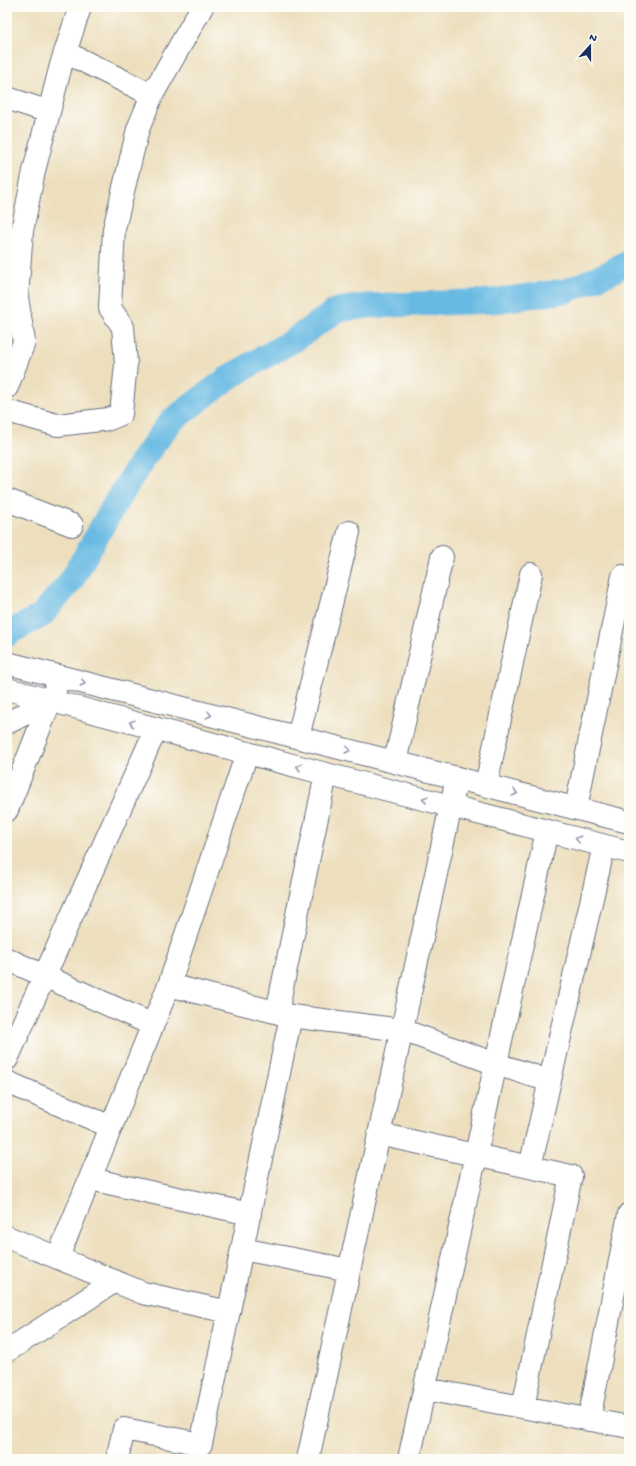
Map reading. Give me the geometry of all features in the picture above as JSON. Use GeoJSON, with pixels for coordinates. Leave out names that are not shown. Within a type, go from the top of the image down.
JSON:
{"type":"FeatureCollection","features":[{"type":"Feature","properties":{"kind":"street"},"geometry":{"type":"LineString","coordinates":[[7,387],[24,342],[17,297],[22,230],[34,171],[49,112],[65,52],[80,7]]}},
{"type":"Feature","properties":{"kind":"street"},"geometry":{"type":"LineString","coordinates":[[7,411],[57,425],[109,419],[121,414],[126,364],[123,326],[110,308],[114,229],[138,129],[152,95],[202,7]]}},
{"type":"Feature","properties":{"kind":"street"},"geometry":{"type":"LineString","coordinates":[[65,52],[152,95]]}},
{"type":"Feature","properties":{"kind":"street"},"geometry":{"type":"LineString","coordinates":[[7,98],[49,112]]}},
{"type":"Feature","properties":{"kind":"street"},"geometry":{"type":"LineString","coordinates":[[7,500],[72,525]]}},
{"type":"Feature","properties":{"kind":"street"},"geometry":{"type":"LineString","coordinates":[[298,737],[348,532]]}},
{"type":"Feature","properties":{"kind":"street"},"geometry":{"type":"LineString","coordinates":[[395,762],[442,557]]}},
{"type":"Feature","properties":{"kind":"street"},"geometry":{"type":"LineString","coordinates":[[486,785],[531,574]]}},
{"type":"Feature","properties":{"kind":"street"},"geometry":{"type":"LineString","coordinates":[[576,808],[623,576]]}},
{"type":"Feature","properties":{"kind":"street"},"geometry":{"type":"LineString","coordinates":[[7,663],[629,822]]}},
{"type":"Feature","properties":{"kind":"street"},"geometry":{"type":"LineString","coordinates":[[7,810],[51,701],[53,675]]}},
{"type":"Feature","properties":{"kind":"street"},"geometry":{"type":"LineString","coordinates":[[7,690],[629,852]]}},
{"type":"Feature","properties":{"kind":"street"},"geometry":{"type":"LineString","coordinates":[[7,723],[51,701]]}},
{"type":"Feature","properties":{"kind":"street"},"geometry":{"type":"LineString","coordinates":[[7,1059],[156,729]]}},
{"type":"Feature","properties":{"kind":"street"},"geometry":{"type":"LineString","coordinates":[[58,1258],[169,985],[248,753]]}},
{"type":"Feature","properties":{"kind":"street"},"geometry":{"type":"LineString","coordinates":[[117,1459],[124,1429],[201,1444],[250,1214],[326,774]]}},
{"type":"Feature","properties":{"kind":"street"},"geometry":{"type":"LineString","coordinates":[[308,1459],[457,778]]}},
{"type":"Feature","properties":{"kind":"street"},"geometry":{"type":"LineString","coordinates":[[409,1459],[547,831]]}},
{"type":"Feature","properties":{"kind":"street"},"geometry":{"type":"LineString","coordinates":[[530,1166],[604,846]]}},
{"type":"Feature","properties":{"kind":"street"},"geometry":{"type":"LineString","coordinates":[[7,959],[153,1025]]}},
{"type":"Feature","properties":{"kind":"street"},"geometry":{"type":"LineString","coordinates":[[169,985],[284,1014],[402,1030],[496,1064],[550,1081]]}},
{"type":"Feature","properties":{"kind":"street"},"geometry":{"type":"LineString","coordinates":[[7,1082],[111,1127]]}},
{"type":"Feature","properties":{"kind":"street"},"geometry":{"type":"LineString","coordinates":[[379,1134],[571,1176],[523,1407]]}},
{"type":"Feature","properties":{"kind":"street"},"geometry":{"type":"LineString","coordinates":[[90,1179],[250,1214]]}},
{"type":"Feature","properties":{"kind":"street"},"geometry":{"type":"LineString","coordinates":[[589,1420],[629,1214]]}},
{"type":"Feature","properties":{"kind":"street"},"geometry":{"type":"LineString","coordinates":[[7,1237],[143,1292],[229,1312]]}},
{"type":"Feature","properties":{"kind":"street"},"geometry":{"type":"LineString","coordinates":[[242,1249],[349,1270]]}},
{"type":"Feature","properties":{"kind":"street"},"geometry":{"type":"LineString","coordinates":[[7,1351],[116,1281]]}},
{"type":"Feature","properties":{"kind":"street"},"geometry":{"type":"LineString","coordinates":[[425,1389],[629,1427]]}},
{"type":"Feature","properties":{"kind":"waterway"},"geometry":{"type":"LineString","coordinates":[[7,635],[41,616],[71,581],[116,502],[143,459],[171,421],[231,376],[294,340],[337,310],[367,306],[493,301],[566,291],[609,273],[629,261]]}}]}
